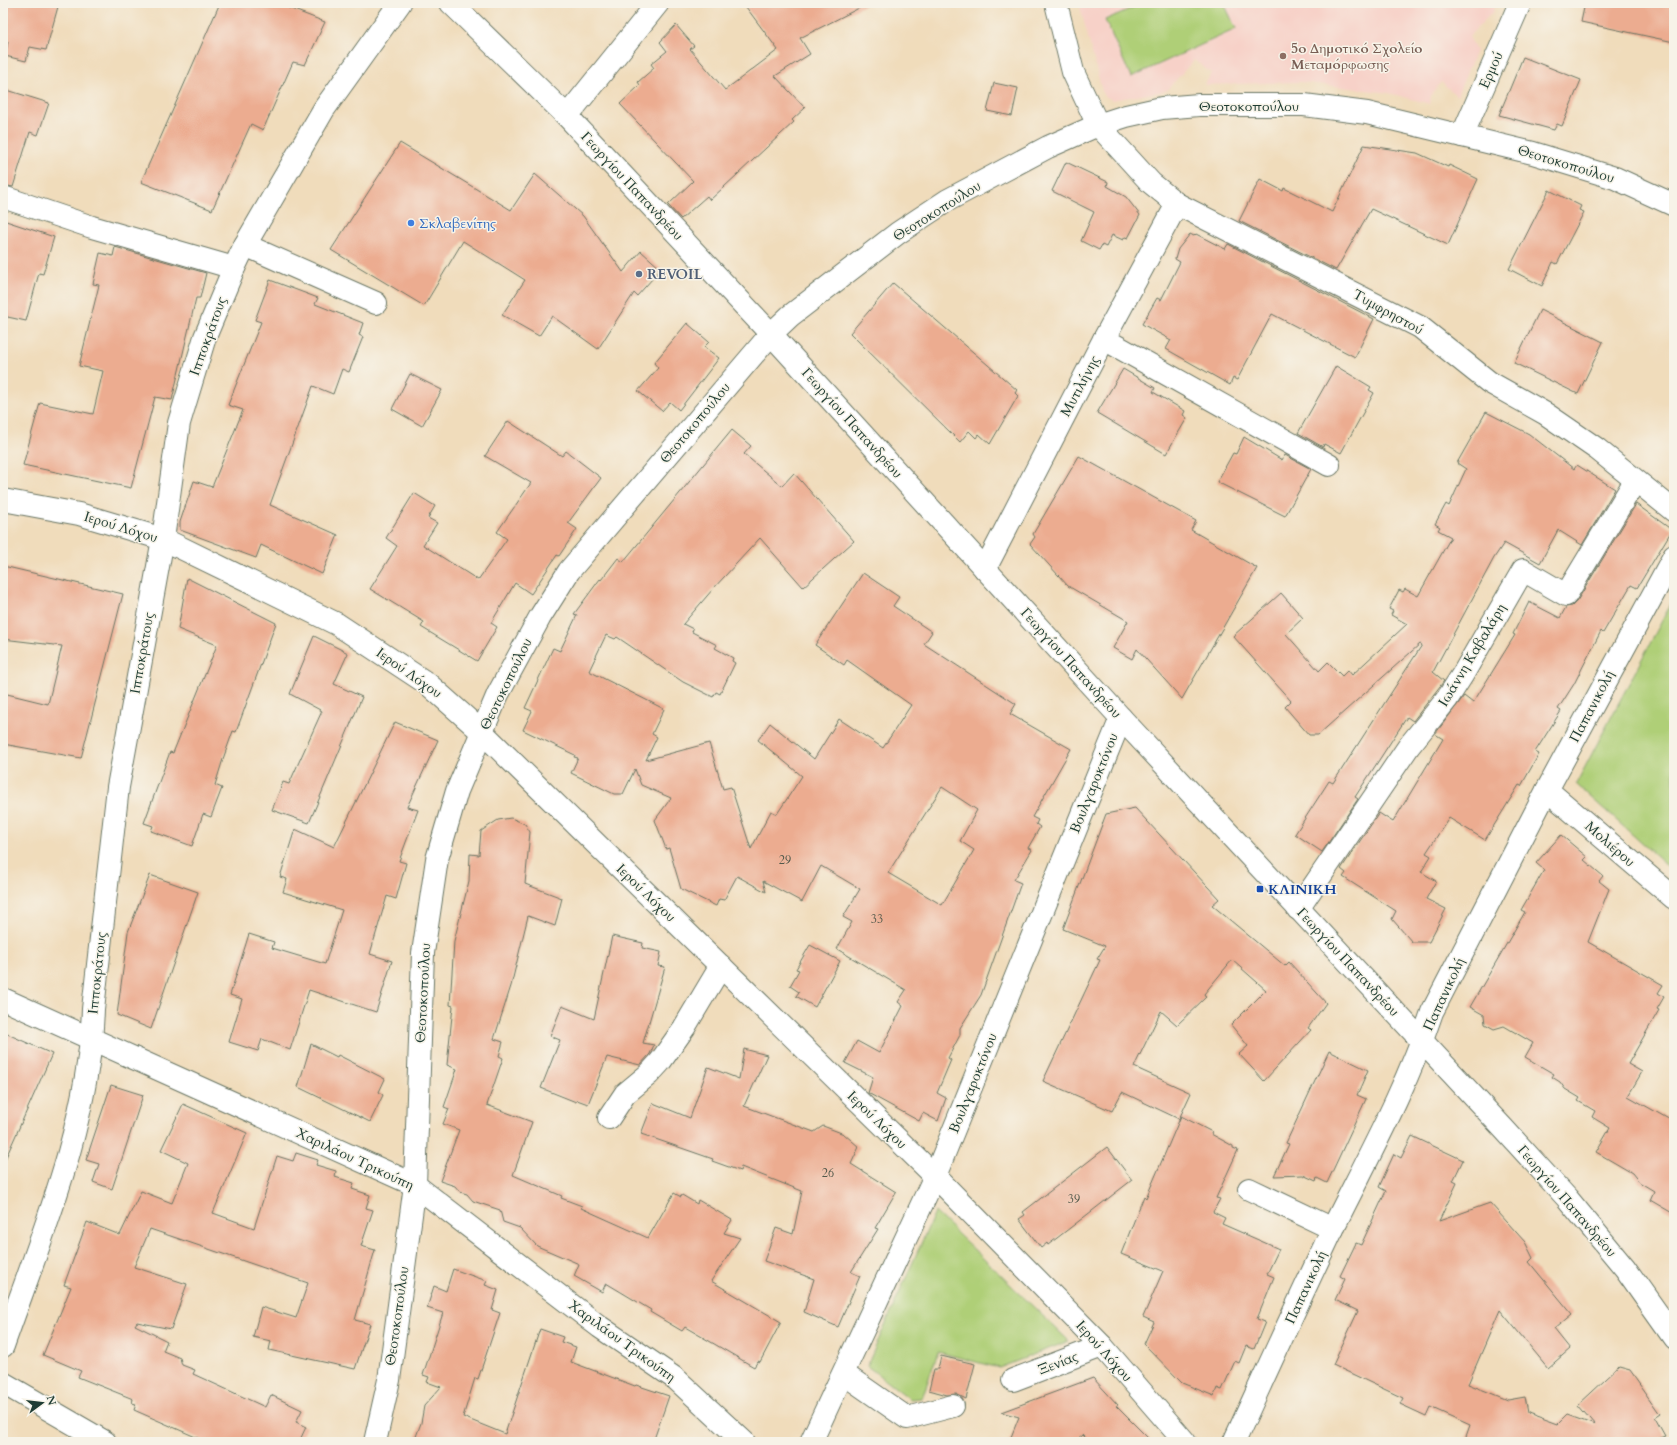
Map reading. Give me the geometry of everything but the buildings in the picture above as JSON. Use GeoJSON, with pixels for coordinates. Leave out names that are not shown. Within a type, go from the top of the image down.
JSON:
{"type":"FeatureCollection","features":[{"type":"Feature","properties":{"kind":"street","name":"Ιπποκράτους"},"geometry":{"type":"LineString","coordinates":[[3,1346],[57,1194],[79,1112],[92,1039],[93,1001],[118,787],[163,539],[179,423],[205,337],[245,245],[324,109],[400,3]]}},
{"type":"Feature","properties":{"kind":"street","name":"Γεωργίου Παπανδρέου"},"geometry":{"type":"LineString","coordinates":[[451,3],[567,116],[771,334],[1121,718],[1567,1198],[1625,1268],[1674,1337]]}},
{"type":"Feature","properties":{"kind":"street"},"geometry":{"type":"LineString","coordinates":[[567,116],[658,3]]}},
{"type":"Feature","properties":{"kind":"street","name":"Τυμφρηστού"},"geometry":{"type":"LineString","coordinates":[[1056,3],[1073,72],[1098,125],[1151,183],[1177,204],[1420,327],[1489,382],[1546,414],[1597,449],[1674,511]]}},
{"type":"Feature","properties":{"kind":"street","name":"Ερμού"},"geometry":{"type":"LineString","coordinates":[[1462,136],[1520,3]]}},
{"type":"Feature","properties":{"kind":"street","name":"Θεοτοκοπούλου"},"geometry":{"type":"LineString","coordinates":[[375,1442],[389,1380],[415,1185],[423,953],[437,859],[457,791],[498,694],[540,618],[569,571],[771,334],[790,316],[886,242],[948,200],[1048,148],[1098,125],[1126,116],[1162,108],[1199,105],[1304,105],[1367,113],[1533,153],[1615,178],[1674,205]]}},
{"type":"Feature","properties":{"kind":"street"},"geometry":{"type":"LineString","coordinates":[[3,197],[84,225],[234,268]]}},
{"type":"Feature","properties":{"kind":"street","name":"Μυτιλήνης"},"geometry":{"type":"LineString","coordinates":[[985,569],[1104,339],[1177,204]]}},
{"type":"Feature","properties":{"kind":"street"},"geometry":{"type":"LineString","coordinates":[[245,245],[376,303]]}},
{"type":"Feature","properties":{"kind":"street"},"geometry":{"type":"LineString","coordinates":[[1104,339],[1328,465]]}},
{"type":"Feature","properties":{"kind":"street","name":"Ιωάννη Καβαλάρη"},"geometry":{"type":"LineString","coordinates":[[1298,909],[1409,746],[1447,699],[1523,570],[1566,595],[1635,480]]}},
{"type":"Feature","properties":{"kind":"street","name":"Ιερού Λόχου"},"geometry":{"type":"LineString","coordinates":[[3,500],[79,514],[163,539],[337,624],[428,684],[482,732],[935,1176],[1102,1346],[1184,1442]]}},
{"type":"Feature","properties":{"kind":"street","name":"Παπανικολή"},"geometry":{"type":"LineString","coordinates":[[1234,1442],[1333,1229],[1404,1084],[1422,1042],[1432,1012],[1547,790],[1674,556]]}},
{"type":"Feature","properties":{"kind":"street","name":"Βουλγαροκτόνου"},"geometry":{"type":"LineString","coordinates":[[811,1442],[935,1176],[1121,718]]}},
{"type":"Feature","properties":{"kind":"street","name":"Μολιέρου"},"geometry":{"type":"LineString","coordinates":[[1547,790],[1674,898]]}},
{"type":"Feature","properties":{"kind":"street"},"geometry":{"type":"LineString","coordinates":[[609,1118],[625,1094],[649,1074],[660,1062],[684,1028],[721,966]]}},
{"type":"Feature","properties":{"kind":"street","name":"Χαριλάου Τρικούπη"},"geometry":{"type":"LineString","coordinates":[[3,999],[415,1185],[600,1327],[676,1378],[744,1442]]}},
{"type":"Feature","properties":{"kind":"street"},"geometry":{"type":"LineString","coordinates":[[1249,1189],[1333,1229]]}},
{"type":"Feature","properties":{"kind":"street","name":"Ξενίας"},"geometry":{"type":"LineString","coordinates":[[1013,1380],[1102,1346]]}},
{"type":"Feature","properties":{"kind":"street"},"geometry":{"type":"LineString","coordinates":[[844,1374],[908,1418],[953,1406]]}},
{"type":"Feature","properties":{"kind":"street"},"geometry":{"type":"LineString","coordinates":[[3,1383],[105,1442]]}},
{"type":"Feature","properties":{"kind":"shaded area","name":"5ο Δημοτικό Σχολείο Μεταμόρφωσης"},"geometry":{"type":"Polygon","coordinates":[[[1079,3],[1300,3],[1320,9],[1325,3],[1496,3],[1493,12],[1469,36],[1476,51],[1457,96],[1441,82],[1431,95],[1430,104],[1389,93],[1301,82],[1205,85],[1211,73],[1194,60],[1166,91],[1112,100],[1103,95],[1079,3]]]}},
{"type":"Feature","properties":{"kind":"green space"},"geometry":{"type":"Polygon","coordinates":[[[1143,3],[1224,3],[1236,29],[1131,77],[1105,20],[1143,3]]]}},
{"type":"Feature","properties":{"kind":"green space"},"geometry":{"type":"Polygon","coordinates":[[[1674,598],[1674,872],[1576,784],[1674,598]]]}},
{"type":"Feature","properties":{"kind":"green space"},"geometry":{"type":"Polygon","coordinates":[[[935,1212],[1069,1341],[999,1368],[938,1352],[922,1398],[910,1399],[867,1366],[935,1212]]]}},
{"type":"Feature","properties":{"kind":"place","name":"5ο Δημοτικό Σχολείο Μεταμόρφωσης"},"geometry":{"type":"Point","coordinates":[1283,56]}},
{"type":"Feature","properties":{"kind":"place","name":"Σκλαβενίτης"},"geometry":{"type":"Point","coordinates":[411,223]}},
{"type":"Feature","properties":{"kind":"place","name":"REVOIL"},"geometry":{"type":"Point","coordinates":[639,274]}},
{"type":"Feature","properties":{"kind":"place","name":"ΚΛΙΝΙΚΗ"},"geometry":{"type":"Point","coordinates":[1260,889]}}]}
